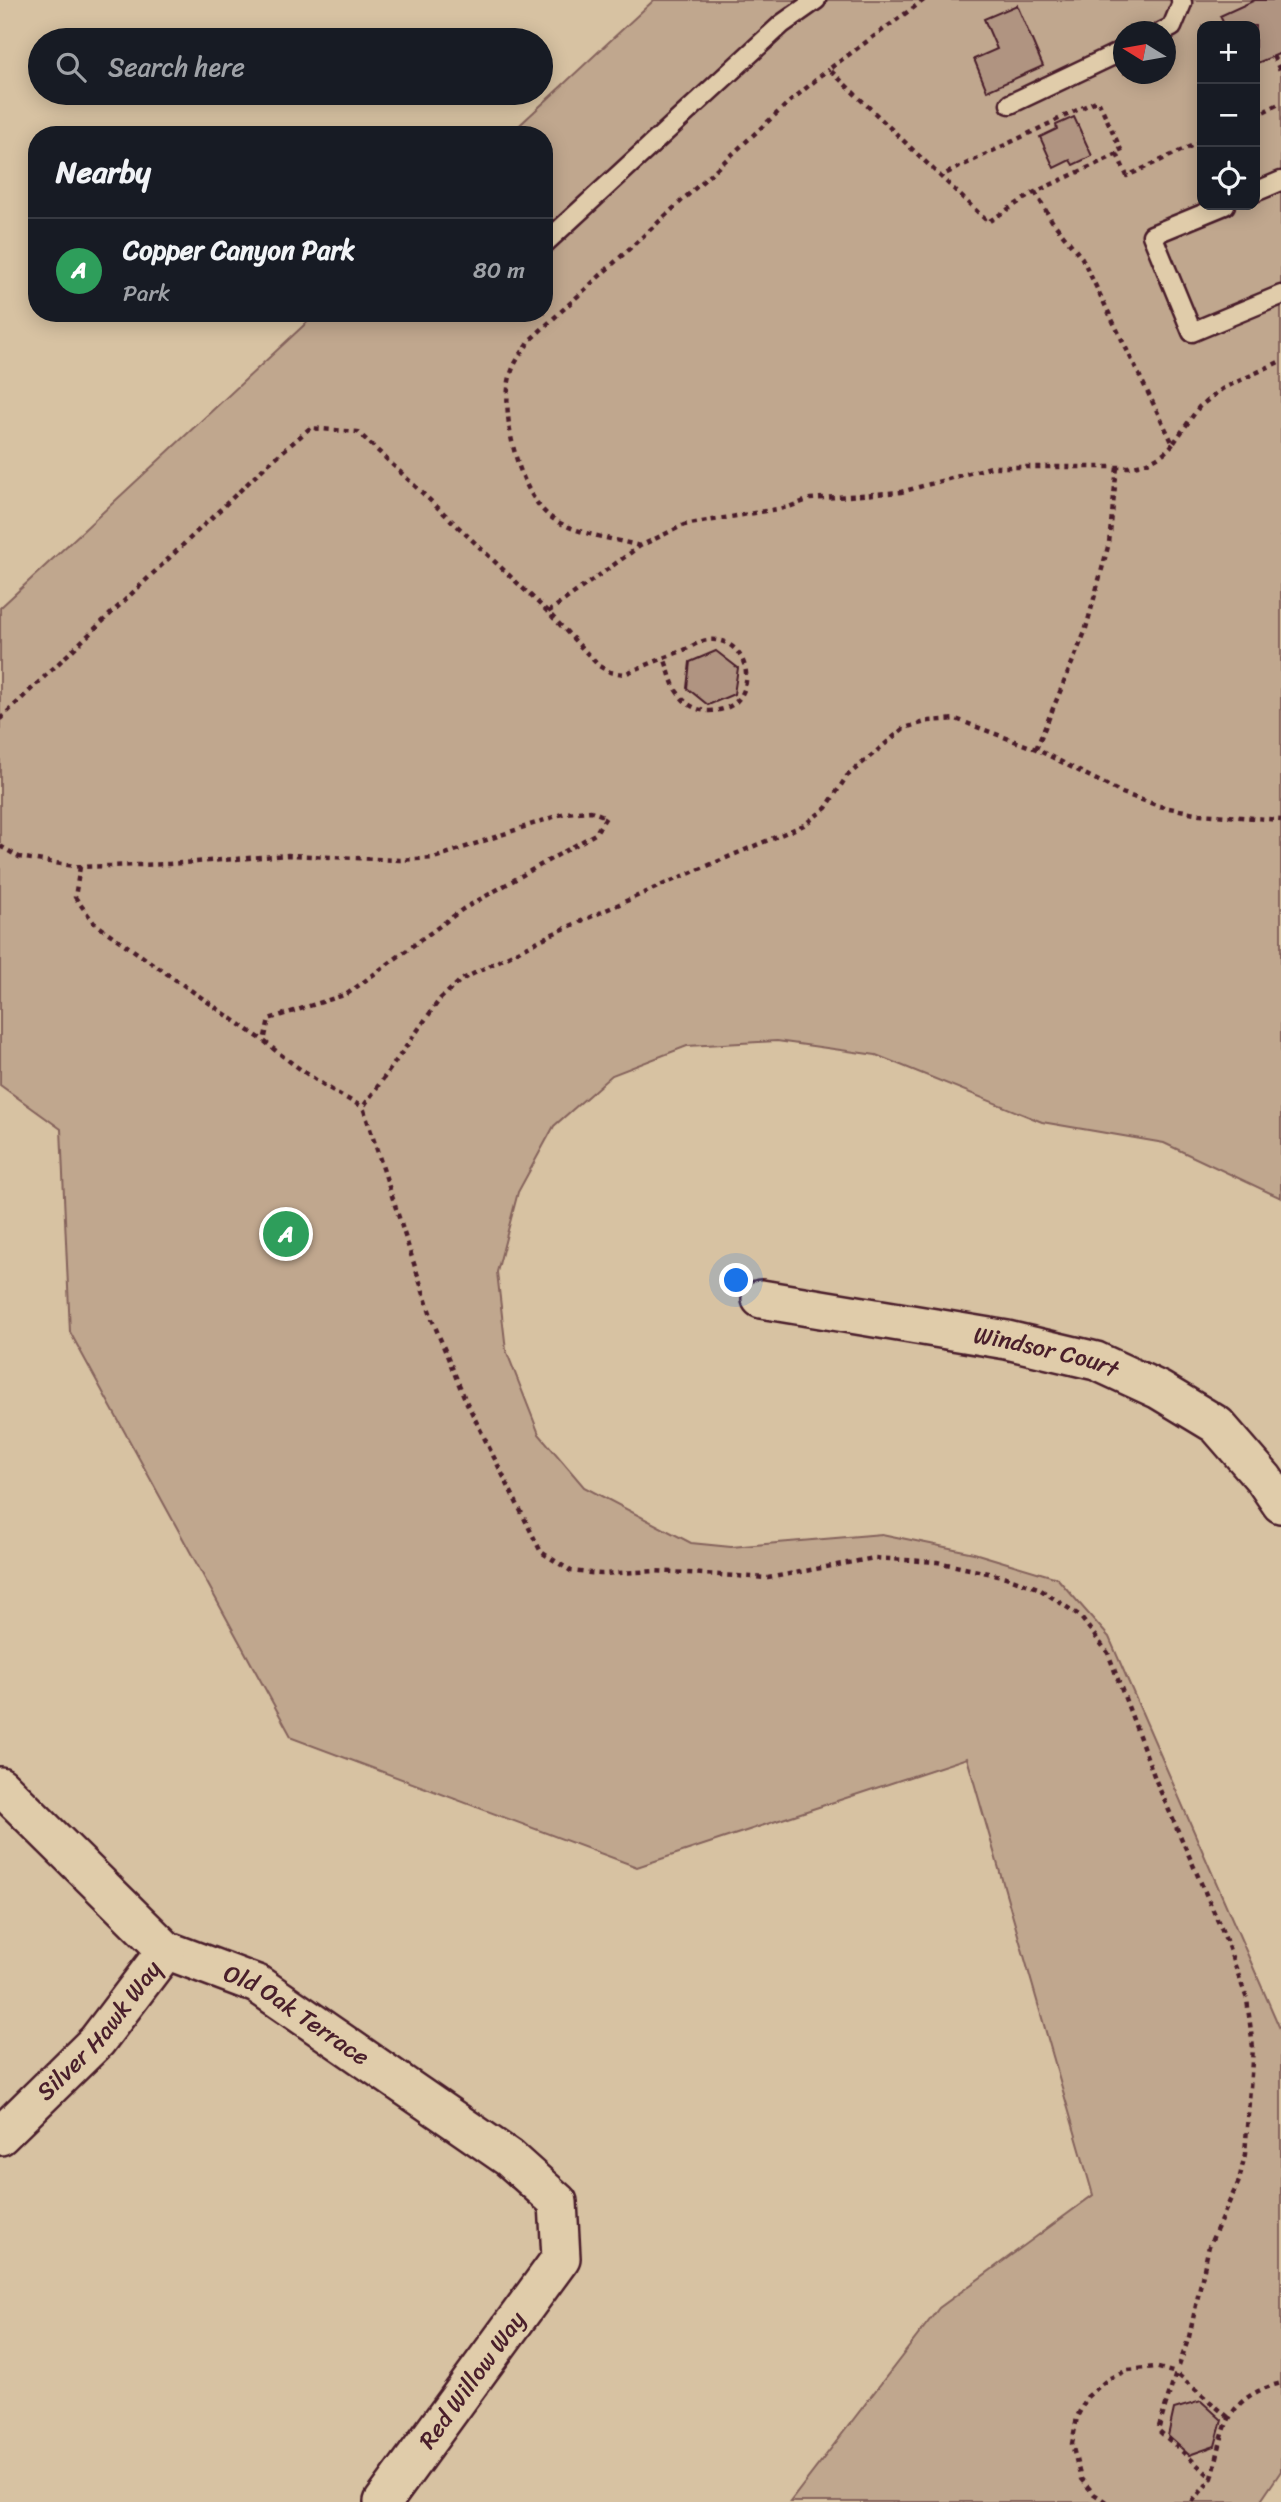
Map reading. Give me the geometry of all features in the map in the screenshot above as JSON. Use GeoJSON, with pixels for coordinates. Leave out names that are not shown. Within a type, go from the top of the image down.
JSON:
{"type":"FeatureCollection","features":[{"type":"Feature","properties":{"kind":"street","name":"Windsor Court"},"geometry":{"type":"LineString","coordinates":[[761,1299],[1007,1340],[1096,1361],[1159,1390],[1217,1425],[1264,1479],[1281,1504]]}},
{"type":"Feature","properties":{"kind":"street","name":"Old Oak Terrace"},"geometry":{"type":"LineString","coordinates":[[0,1786],[166,1950],[257,1984],[509,2158],[558,2202],[561,2258]]}},
{"type":"Feature","properties":{"kind":"street","name":"Silver Hawk Way"},"geometry":{"type":"LineString","coordinates":[[0,2136],[97,2040],[166,1950]]}},
{"type":"Feature","properties":{"kind":"street","name":"Red Willow Way"},"geometry":{"type":"LineString","coordinates":[[383,2502],[561,2258]]}},
{"type":"Feature","properties":{"kind":"lane"},"geometry":{"type":"LineString","coordinates":[[553,236],[782,24],[816,0]]}},
{"type":"Feature","properties":{"kind":"lane"},"geometry":{"type":"LineString","coordinates":[[1174,21],[1181,0]]}},
{"type":"Feature","properties":{"kind":"lane"},"geometry":{"type":"LineString","coordinates":[[1010,104],[1113,55]]}},
{"type":"Feature","properties":{"kind":"lane"},"geometry":{"type":"LineString","coordinates":[[1260,190],[1281,181]]}},
{"type":"Feature","properties":{"kind":"lane"},"geometry":{"type":"LineString","coordinates":[[1213,210],[1152,235],[1192,332],[1281,295]]}},
{"type":"Feature","properties":{"kind":"path"},"geometry":{"type":"LineString","coordinates":[[553,319],[787,104],[829,69],[924,0]]}},
{"type":"Feature","properties":{"kind":"path"},"geometry":{"type":"LineString","coordinates":[[1273,56],[1281,72]]}},
{"type":"Feature","properties":{"kind":"path"},"geometry":{"type":"LineString","coordinates":[[829,69],[988,222],[1035,192],[1122,152],[1098,100],[941,176]]}},
{"type":"Feature","properties":{"kind":"path"},"geometry":{"type":"LineString","coordinates":[[1260,114],[1281,103]]}},
{"type":"Feature","properties":{"kind":"path"},"geometry":{"type":"LineString","coordinates":[[1117,154],[1127,176],[1197,143]]}},
{"type":"Feature","properties":{"kind":"path"},"geometry":{"type":"LineString","coordinates":[[1035,192],[1052,221],[1082,258],[1173,444]]}},
{"type":"Feature","properties":{"kind":"path"},"geometry":{"type":"LineString","coordinates":[[550,322],[530,340],[513,368],[506,397],[512,440],[524,481],[548,515],[581,532],[640,546]]}},
{"type":"Feature","properties":{"kind":"path"},"geometry":{"type":"LineString","coordinates":[[548,612],[640,546],[684,525],[789,507],[810,499],[901,492],[991,467],[1117,467],[1146,463],[1163,455],[1199,407],[1214,395],[1281,361]]}},
{"type":"Feature","properties":{"kind":"path"},"geometry":{"type":"LineString","coordinates":[[0,719],[268,464],[310,428],[358,432],[548,612],[599,666],[610,672],[624,674],[708,640],[724,642],[738,652],[745,665],[747,684],[739,700],[723,711],[700,711],[687,703],[677,692],[664,658]]}},
{"type":"Feature","properties":{"kind":"path"},"geometry":{"type":"LineString","coordinates":[[1036,749],[1086,632],[1109,543],[1117,467]]}},
{"type":"Feature","properties":{"kind":"path"},"geometry":{"type":"LineString","coordinates":[[363,1107],[440,999],[461,979],[612,907],[804,825],[827,808],[847,776],[904,728],[929,721],[957,719],[1036,749],[1122,793],[1159,806],[1200,814],[1281,820]]}},
{"type":"Feature","properties":{"kind":"path"},"geometry":{"type":"LineString","coordinates":[[0,846],[19,857],[80,867],[169,864],[288,855],[389,860],[434,858],[565,813],[591,811],[606,817],[595,834],[463,909],[347,994],[269,1019],[264,1041]]}},
{"type":"Feature","properties":{"kind":"path"},"geometry":{"type":"LineString","coordinates":[[80,867],[75,897],[94,923],[264,1041],[292,1064],[363,1107],[432,1318],[465,1399],[541,1552],[571,1571],[601,1574],[655,1571],[768,1577],[874,1558],[937,1562],[1006,1577],[1038,1588],[1079,1615],[1108,1653],[1156,1781],[1224,1935],[1247,1999],[1253,2048],[1245,2154],[1239,2181],[1209,2246],[1189,2337],[1179,2366]]}},
{"type":"Feature","properties":{"kind":"path"},"geometry":{"type":"LineString","coordinates":[[1106,2502],[1094,2494],[1081,2479],[1072,2444],[1077,2417],[1087,2397],[1108,2379],[1128,2370],[1155,2367],[1176,2373],[1228,2417]]}},
{"type":"Feature","properties":{"kind":"path"},"geometry":{"type":"LineString","coordinates":[[1176,2373],[1158,2430],[1212,2477]]}},
{"type":"Feature","properties":{"kind":"path"},"geometry":{"type":"LineString","coordinates":[[1192,2502],[1212,2477],[1228,2417],[1238,2403],[1263,2388],[1281,2384]]}},
{"type":"Feature","properties":{"kind":"shaded area"},"geometry":{"type":"Polygon","coordinates":[[[654,0],[1281,0],[1281,1198],[1164,1143],[1042,1122],[876,1055],[777,1041],[687,1046],[612,1075],[554,1126],[518,1192],[497,1272],[506,1350],[539,1434],[584,1487],[691,1543],[731,1547],[882,1534],[974,1553],[1057,1578],[1109,1637],[1281,2031],[1281,2471],[1260,2502],[790,2502],[939,2308],[1093,2195],[967,1758],[637,1867],[292,1738],[70,1332],[61,1129],[0,1085],[0,608],[307,322],[553,322],[553,126],[519,126],[541,105],[553,105],[553,94],[654,0]]]}},
{"type":"Feature","properties":{"kind":"building"},"geometry":{"type":"Polygon","coordinates":[[[1255,0],[1281,0],[1281,53],[1260,62],[1260,21],[1222,21],[1220,16],[1255,0]]]}},
{"type":"Feature","properties":{"kind":"building"},"geometry":{"type":"Polygon","coordinates":[[[1017,5],[1043,66],[987,91],[974,59],[997,49],[984,19],[1017,5]]]}},
{"type":"Feature","properties":{"kind":"building"},"geometry":{"type":"Polygon","coordinates":[[[1074,117],[1092,156],[1073,165],[1070,160],[1054,168],[1040,137],[1057,129],[1056,125],[1074,117]]]}},
{"type":"Feature","properties":{"kind":"building"},"geometry":{"type":"Polygon","coordinates":[[[716,651],[738,668],[734,694],[708,705],[687,688],[690,662],[716,651]]]}},
{"type":"Feature","properties":{"kind":"building"},"geometry":{"type":"Polygon","coordinates":[[[1201,2401],[1222,2420],[1215,2446],[1189,2455],[1168,2436],[1174,2409],[1201,2401]]]}},
{"type":"Feature","properties":{"kind":"place","name":"Copper Canyon Park"},"geometry":{"type":"Point","coordinates":[286,1234]}}]}
